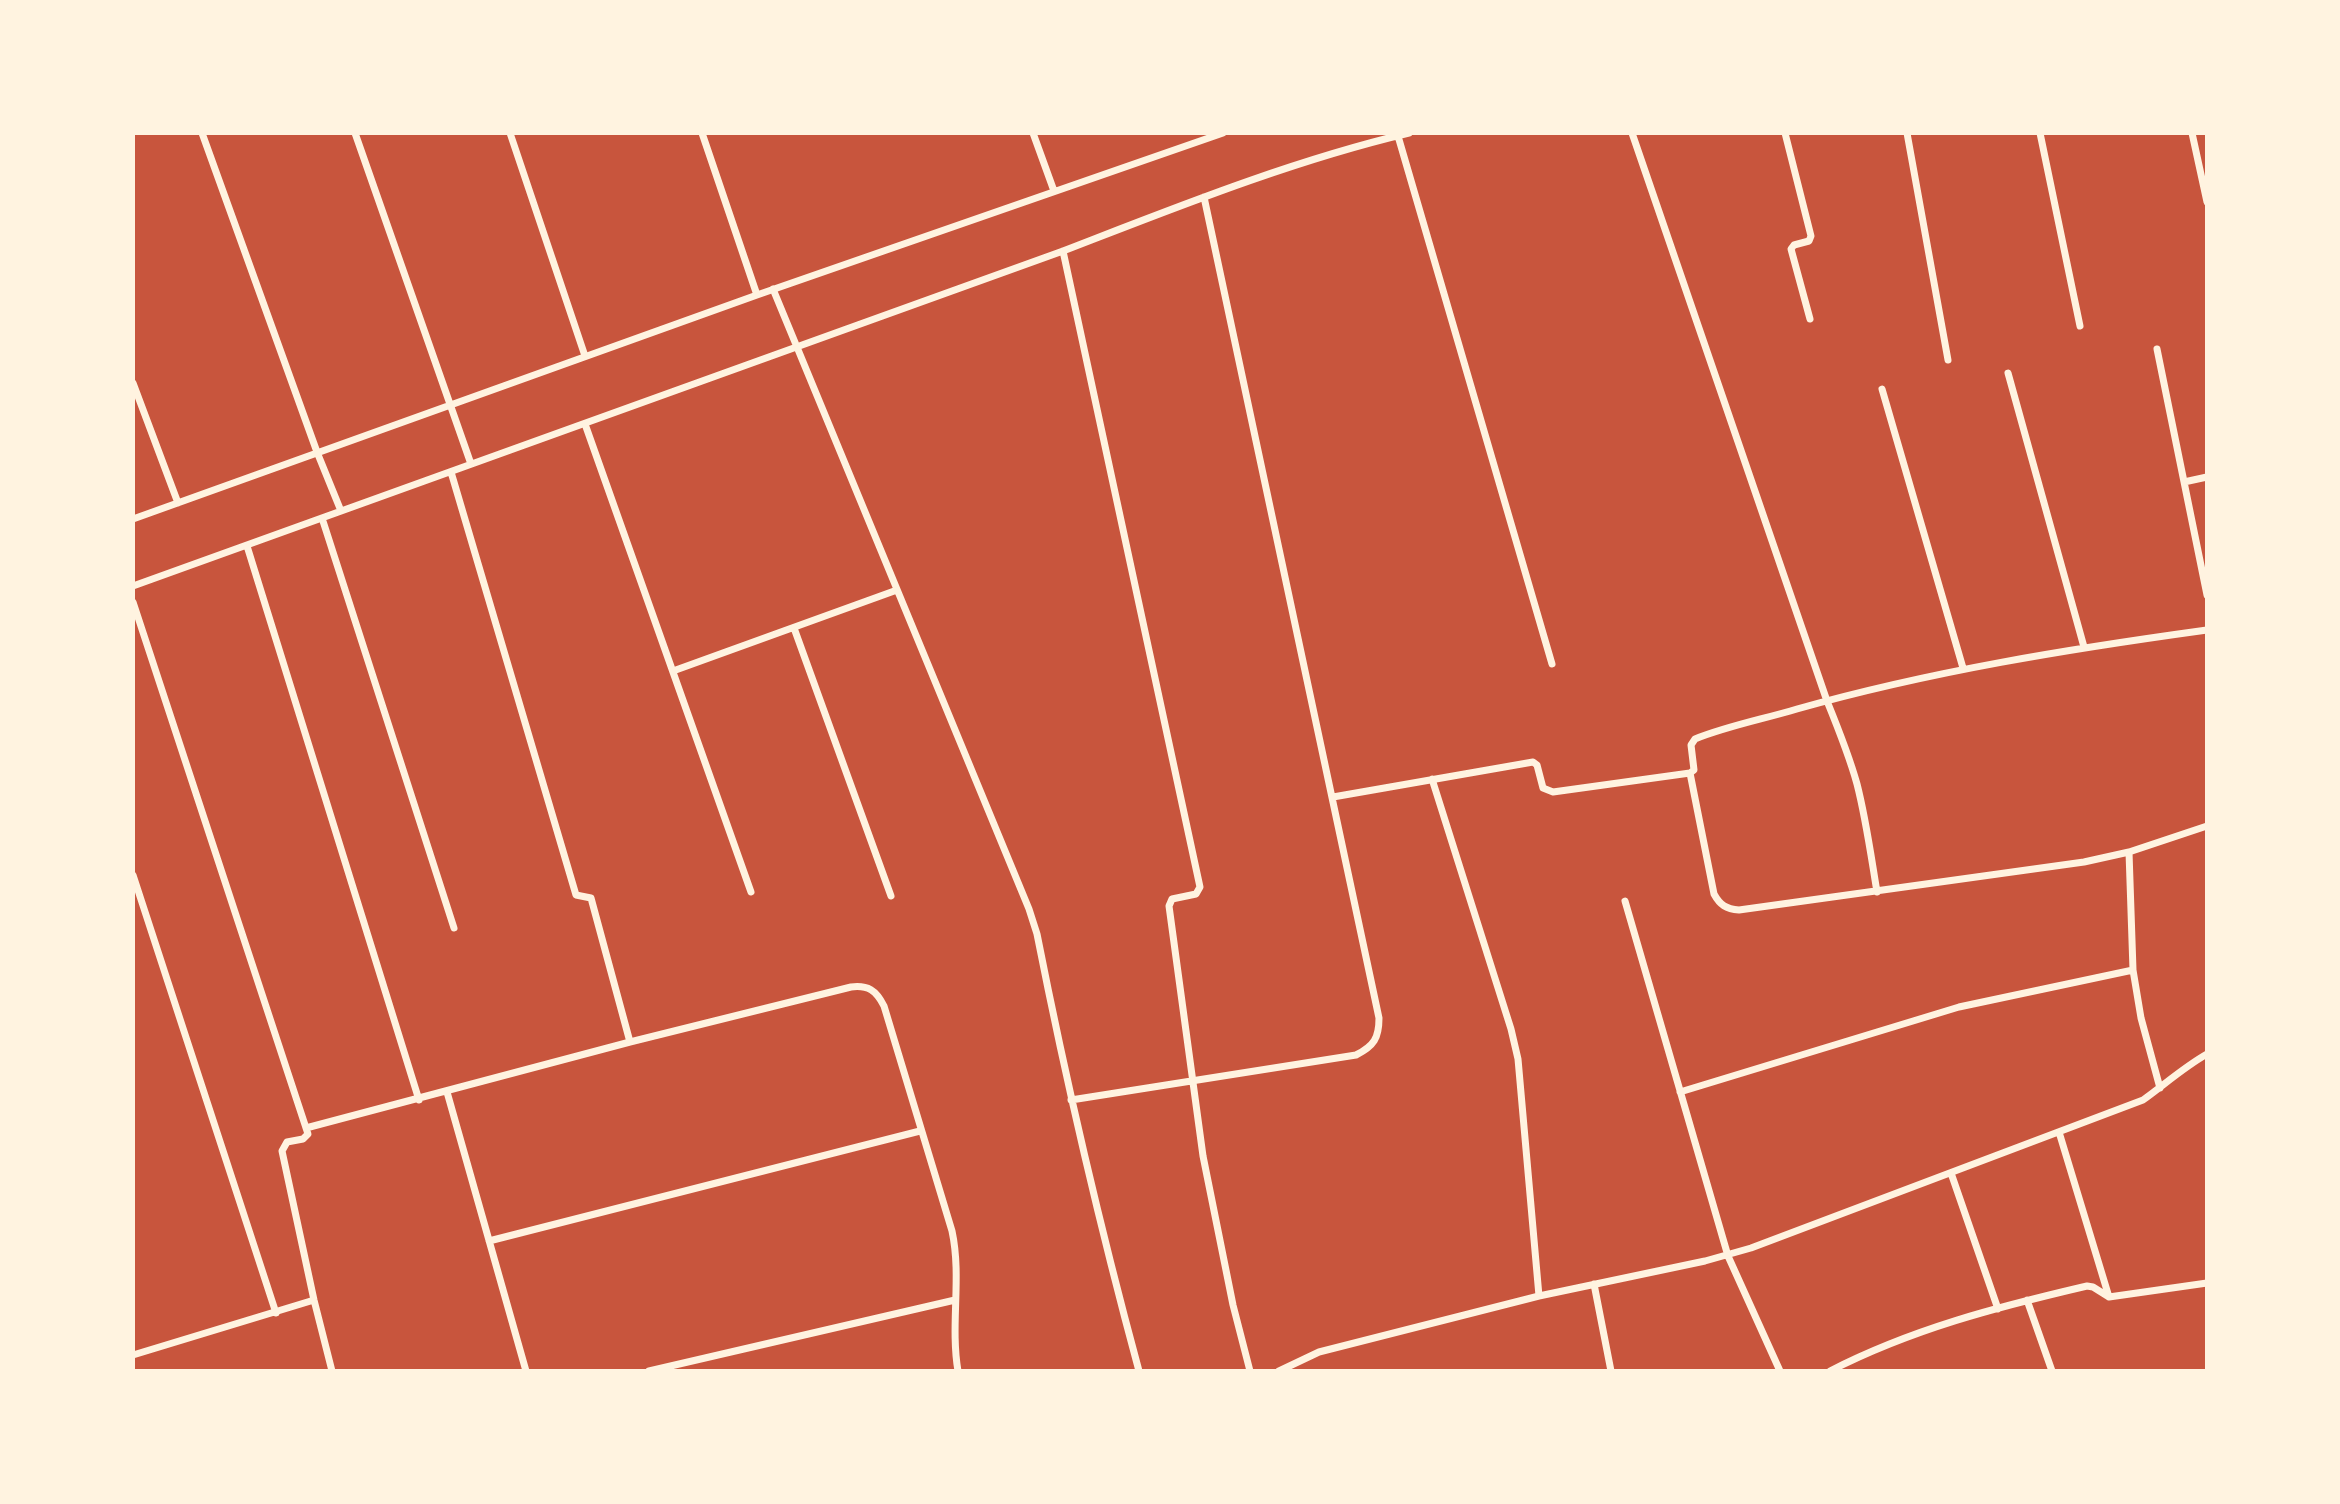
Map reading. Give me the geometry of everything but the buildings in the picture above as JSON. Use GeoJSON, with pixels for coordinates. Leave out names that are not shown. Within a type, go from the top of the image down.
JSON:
{"type":"FeatureCollection","features":[{"type":"Feature","properties":{"kind":"street"},"geometry":{"type":"LineString","coordinates":[[202,133],[317,452],[341,511]]}},
{"type":"Feature","properties":{"kind":"street"},"geometry":{"type":"LineString","coordinates":[[355,133],[471,464]]}},
{"type":"Feature","properties":{"kind":"street"},"geometry":{"type":"LineString","coordinates":[[510,133],[585,356]]}},
{"type":"Feature","properties":{"kind":"street"},"geometry":{"type":"LineString","coordinates":[[702,133],[757,295]]}},
{"type":"Feature","properties":{"kind":"street"},"geometry":{"type":"LineString","coordinates":[[1033,133],[1054,191]]}},
{"type":"Feature","properties":{"kind":"street"},"geometry":{"type":"LineString","coordinates":[[133,519],[1054,191],[1198,136],[1223,133]]}},
{"type":"Feature","properties":{"kind":"street"},"geometry":{"type":"LineString","coordinates":[[133,586],[1063,251],[1204,197],[1300,164],[1409,133]]}},
{"type":"Feature","properties":{"kind":"street"},"geometry":{"type":"LineString","coordinates":[[1632,133],[1856,782],[1877,892]]}},
{"type":"Feature","properties":{"kind":"street"},"geometry":{"type":"LineString","coordinates":[[1785,133],[1811,236],[1809,241],[1794,245],[1791,249],[1810,319]]}},
{"type":"Feature","properties":{"kind":"street"},"geometry":{"type":"LineString","coordinates":[[1907,133],[1948,360]]}},
{"type":"Feature","properties":{"kind":"street"},"geometry":{"type":"LineString","coordinates":[[2040,133],[2080,326]]}},
{"type":"Feature","properties":{"kind":"street"},"geometry":{"type":"LineString","coordinates":[[2192,133],[2207,202]]}},
{"type":"Feature","properties":{"kind":"street"},"geometry":{"type":"LineString","coordinates":[[1398,136],[1552,664]]}},
{"type":"Feature","properties":{"kind":"street"},"geometry":{"type":"LineString","coordinates":[[1071,1100],[1356,1055],[1370,1048],[1379,1034],[1379,1018],[1333,797],[1204,197]]}},
{"type":"Feature","properties":{"kind":"street"},"geometry":{"type":"LineString","coordinates":[[1063,251],[1200,887],[1196,894],[1172,899],[1169,906],[1203,1156],[1217,1231],[1250,1371]]}},
{"type":"Feature","properties":{"kind":"street"},"geometry":{"type":"LineString","coordinates":[[773,289],[1030,909],[1109,1262],[1139,1371]]}},
{"type":"Feature","properties":{"kind":"street"},"geometry":{"type":"LineString","coordinates":[[2157,349],[2207,595]]}},
{"type":"Feature","properties":{"kind":"street"},"geometry":{"type":"LineString","coordinates":[[2008,373],[2084,647]]}},
{"type":"Feature","properties":{"kind":"street"},"geometry":{"type":"LineString","coordinates":[[133,383],[178,503]]}},
{"type":"Feature","properties":{"kind":"street"},"geometry":{"type":"LineString","coordinates":[[1882,389],[1963,668]]}},
{"type":"Feature","properties":{"kind":"street"},"geometry":{"type":"LineString","coordinates":[[585,424],[751,892]]}},
{"type":"Feature","properties":{"kind":"street"},"geometry":{"type":"LineString","coordinates":[[451,472],[576,895],[591,898],[630,1042]]}},
{"type":"Feature","properties":{"kind":"street"},"geometry":{"type":"LineString","coordinates":[[2184,482],[2207,477]]}},
{"type":"Feature","properties":{"kind":"street"},"geometry":{"type":"LineString","coordinates":[[322,518],[454,928]]}},
{"type":"Feature","properties":{"kind":"street"},"geometry":{"type":"LineString","coordinates":[[247,546],[419,1100]]}},
{"type":"Feature","properties":{"kind":"street"},"geometry":{"type":"LineString","coordinates":[[673,671],[898,590]]}},
{"type":"Feature","properties":{"kind":"street"},"geometry":{"type":"LineString","coordinates":[[133,602],[306,1128],[306,1137],[287,1143],[282,1151],[332,1371]]}},
{"type":"Feature","properties":{"kind":"street"},"geometry":{"type":"LineString","coordinates":[[794,628],[891,896]]}},
{"type":"Feature","properties":{"kind":"street"},"geometry":{"type":"LineString","coordinates":[[1333,797],[1533,762],[1537,765],[1543,788],[1553,792],[1690,773],[1695,771],[1692,745],[1695,739],[1827,701],[1963,668],[2084,647],[2207,631]]}},
{"type":"Feature","properties":{"kind":"street"},"geometry":{"type":"LineString","coordinates":[[1690,773],[1714,894],[1719,903],[1728,909],[1739,910],[1877,892],[2084,862],[2129,852],[2207,825]]}},
{"type":"Feature","properties":{"kind":"street"},"geometry":{"type":"LineString","coordinates":[[1432,779],[1511,1029],[1518,1059],[1539,1296]]}},
{"type":"Feature","properties":{"kind":"street"},"geometry":{"type":"LineString","coordinates":[[2129,852],[2133,970],[2141,1018],[2160,1088]]}},
{"type":"Feature","properties":{"kind":"street"},"geometry":{"type":"LineString","coordinates":[[133,875],[276,1313]]}},
{"type":"Feature","properties":{"kind":"street"},"geometry":{"type":"LineString","coordinates":[[1625,901],[1728,1256],[1780,1371]]}},
{"type":"Feature","properties":{"kind":"street"},"geometry":{"type":"LineString","coordinates":[[1681,1092],[1959,1007],[2133,970]]}},
{"type":"Feature","properties":{"kind":"street"},"geometry":{"type":"LineString","coordinates":[[306,1128],[630,1042],[850,987],[865,986],[877,993],[884,1006],[952,1231],[957,1254],[954,1327],[958,1371]]}},
{"type":"Feature","properties":{"kind":"street"},"geometry":{"type":"LineString","coordinates":[[1279,1371],[1319,1352],[1539,1296],[1728,1256],[2143,1100],[2207,1054]]}},
{"type":"Feature","properties":{"kind":"street"},"geometry":{"type":"LineString","coordinates":[[447,1092],[526,1371]]}},
{"type":"Feature","properties":{"kind":"street"},"geometry":{"type":"LineString","coordinates":[[489,1241],[920,1131]]}},
{"type":"Feature","properties":{"kind":"street"},"geometry":{"type":"LineString","coordinates":[[2059,1132],[2109,1297]]}},
{"type":"Feature","properties":{"kind":"street"},"geometry":{"type":"LineString","coordinates":[[1951,1173],[1998,1309]]}},
{"type":"Feature","properties":{"kind":"street"},"geometry":{"type":"LineString","coordinates":[[1830,1371],[1909,1335],[2027,1300],[2087,1286],[2109,1297],[2207,1283]]}},
{"type":"Feature","properties":{"kind":"street"},"geometry":{"type":"LineString","coordinates":[[1594,1284],[1611,1371]]}},
{"type":"Feature","properties":{"kind":"street"},"geometry":{"type":"LineString","coordinates":[[133,1355],[314,1300]]}},
{"type":"Feature","properties":{"kind":"street"},"geometry":{"type":"LineString","coordinates":[[649,1371],[955,1300]]}},
{"type":"Feature","properties":{"kind":"street"},"geometry":{"type":"LineString","coordinates":[[2027,1300],[2052,1371]]}}]}
